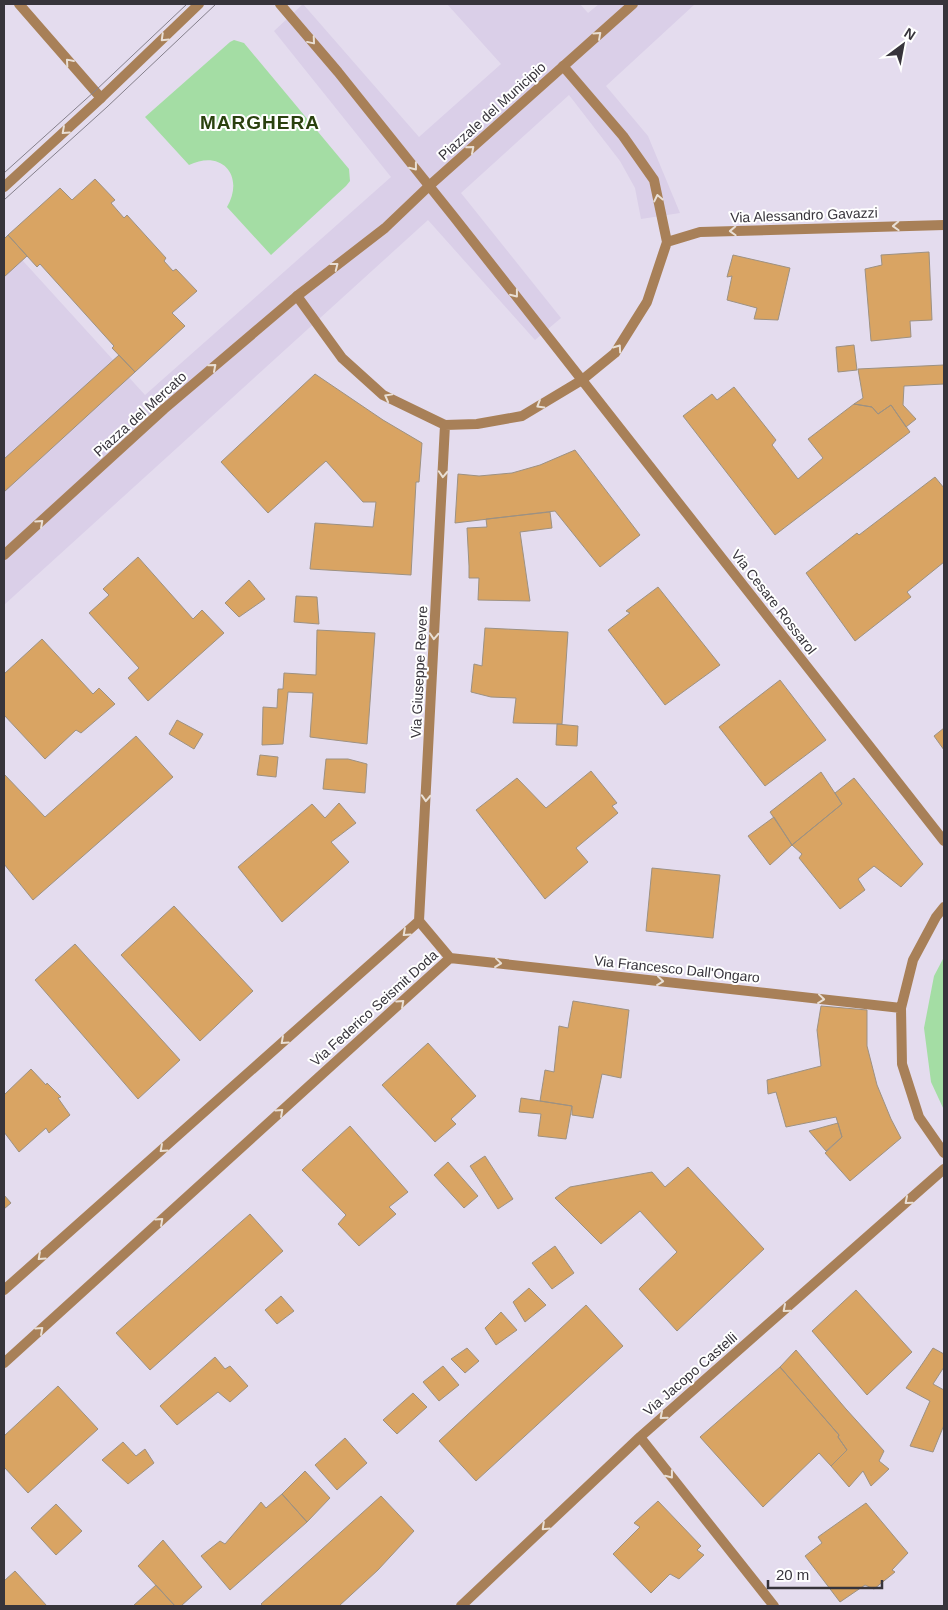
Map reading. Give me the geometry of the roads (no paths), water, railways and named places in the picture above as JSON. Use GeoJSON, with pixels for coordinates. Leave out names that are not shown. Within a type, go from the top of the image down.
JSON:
{"type":"FeatureCollection","features":[{"type":"Feature","properties":{"kind":"street"},"geometry":{"type":"LineString","coordinates":[[19,4],[101,98]]}},
{"type":"Feature","properties":{"kind":"street"},"geometry":{"type":"LineString","coordinates":[[4,187],[199,4]]}},
{"type":"Feature","properties":{"kind":"street"},"geometry":{"type":"LineString","coordinates":[[280,4],[338,72],[582,380]]}},
{"type":"Feature","properties":{"kind":"street"},"geometry":{"type":"LineString","coordinates":[[563,66],[633,4]]}},
{"type":"Feature","properties":{"kind":"street","name":"Piazzale del Municipio"},"geometry":{"type":"LineString","coordinates":[[296,296],[385,228],[428,186],[563,66],[623,136],[654,180],[667,242]]}},
{"type":"Feature","properties":{"kind":"street","name":"Via Alessandro Gavazzi"},"geometry":{"type":"LineString","coordinates":[[667,242],[700,232],[944,225]]}},
{"type":"Feature","properties":{"kind":"street"},"geometry":{"type":"LineString","coordinates":[[296,296],[342,358],[383,395],[445,425],[477,424],[522,416],[582,380],[616,353],[647,302],[667,242]]}},
{"type":"Feature","properties":{"kind":"street","name":"Piazza del Mercato"},"geometry":{"type":"LineString","coordinates":[[4,555],[164,409],[296,296]]}},
{"type":"Feature","properties":{"kind":"street","name":"Via Cesare Rossarol"},"geometry":{"type":"LineString","coordinates":[[582,380],[944,841]]}},
{"type":"Feature","properties":{"kind":"street","name":"Via Giuseppe Revere"},"geometry":{"type":"LineString","coordinates":[[419,921],[445,425]]}},
{"type":"Feature","properties":{"kind":"street"},"geometry":{"type":"LineString","coordinates":[[944,907],[936,917],[913,960],[901,1008],[902,1064],[919,1117],[944,1153]]}},
{"type":"Feature","properties":{"kind":"street"},"geometry":{"type":"LineString","coordinates":[[4,1290],[419,921]]}},
{"type":"Feature","properties":{"kind":"street","name":"Via Federico Seismit Doda"},"geometry":{"type":"LineString","coordinates":[[4,1363],[450,958],[419,921]]}},
{"type":"Feature","properties":{"kind":"street","name":"Via Francesco Dall'Ongaro"},"geometry":{"type":"LineString","coordinates":[[450,958],[901,1008]]}},
{"type":"Feature","properties":{"kind":"street","name":"Via Jacopo Castelli"},"geometry":{"type":"LineString","coordinates":[[461,1606],[640,1437],[944,1169]]}},
{"type":"Feature","properties":{"kind":"street"},"geometry":{"type":"LineString","coordinates":[[640,1437],[774,1606]]}},
{"type":"Feature","properties":{"kind":"tram line"},"geometry":{"type":"LineString","coordinates":[[4,173],[187,4]]}},
{"type":"Feature","properties":{"kind":"tram line"},"geometry":{"type":"LineString","coordinates":[[4,200],[107,107],[216,4]]}},
{"type":"Feature","properties":{"kind":"district","name":"MARGHERA"},"geometry":{"type":"Point","coordinates":[260,122]}}]}
